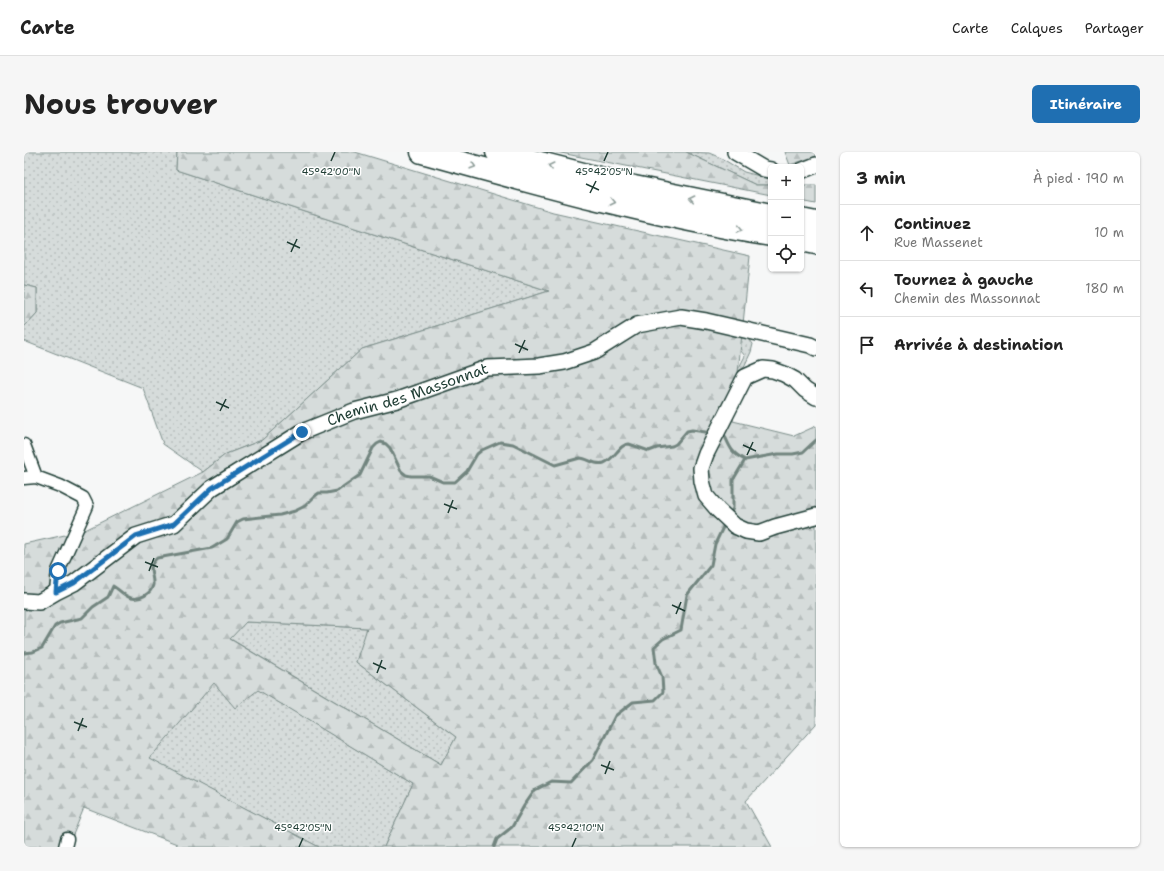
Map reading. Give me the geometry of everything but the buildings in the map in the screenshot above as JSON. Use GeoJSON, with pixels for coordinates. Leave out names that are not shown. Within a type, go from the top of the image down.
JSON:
{"type":"FeatureCollection","features":[{"type":"Feature","properties":{"kind":"highway"},"geometry":{"type":"LineString","coordinates":[[422,152],[513,178],[578,194],[703,222],[768,234]]}},
{"type":"Feature","properties":{"kind":"highway"},"geometry":{"type":"LineString","coordinates":[[497,152],[634,187],[768,214]]}},
{"type":"Feature","properties":{"kind":"highway"},"geometry":{"type":"LineString","coordinates":[[804,221],[816,223]]}},
{"type":"Feature","properties":{"kind":"highway"},"geometry":{"type":"LineString","coordinates":[[804,241],[816,243]]}},
{"type":"Feature","properties":{"kind":"street"},"geometry":{"type":"LineString","coordinates":[[735,152],[764,169],[768,170]]}},
{"type":"Feature","properties":{"kind":"street"},"geometry":{"type":"LineString","coordinates":[[804,170],[816,165]]}},
{"type":"Feature","properties":{"kind":"street","name":"Chemin des Massonnat"},"geometry":{"type":"LineString","coordinates":[[24,601],[39,602],[74,583],[136,536],[174,524],[212,488],[302,432],[354,411],[397,400],[487,368],[539,366],[564,362],[594,352],[637,325],[681,317],[706,321],[814,346]]}},
{"type":"Feature","properties":{"kind":"street"},"geometry":{"type":"LineString","coordinates":[[816,397],[794,380],[773,370],[763,369],[745,377],[723,418],[701,468],[702,481],[706,496],[735,526],[746,531],[759,533],[816,516]]}},
{"type":"Feature","properties":{"kind":"street"},"geometry":{"type":"LineString","coordinates":[[24,445],[30,477],[60,486],[82,498],[87,506],[58,571],[56,592]]}},
{"type":"Feature","properties":{"kind":"green space"},"geometry":{"type":"Polygon","coordinates":[[[24,152],[177,152],[176,170],[549,291],[362,349],[262,440],[226,454],[203,472],[163,444],[143,388],[24,341],[24,327],[37,313],[37,288],[24,285],[24,152]]]}},
{"type":"Feature","properties":{"kind":"green space"},"geometry":{"type":"Polygon","coordinates":[[[177,152],[355,152],[553,212],[750,256],[733,421],[794,436],[816,426],[816,724],[746,801],[772,847],[384,847],[413,784],[258,690],[235,708],[214,683],[150,758],[319,847],[176,847],[177,844],[84,808],[68,847],[24,847],[24,544],[83,531],[203,472],[226,454],[262,440],[362,349],[549,291],[176,170],[177,152]],[[246,622],[230,639],[441,765],[456,737],[356,662],[367,628],[246,622]]]}},
{"type":"Feature","properties":{"kind":"green space"},"geometry":{"type":"Polygon","coordinates":[[[556,152],[686,152],[756,185],[768,185],[768,194],[556,152]]]}},
{"type":"Feature","properties":{"kind":"green space"},"geometry":{"type":"Polygon","coordinates":[[[686,152],[709,153],[721,158],[744,172],[768,178],[768,185],[756,185],[686,152]]]}},
{"type":"Feature","properties":{"kind":"green space"},"geometry":{"type":"Polygon","coordinates":[[[785,152],[816,152],[816,156],[790,164],[785,152]]]}},
{"type":"Feature","properties":{"kind":"green space"},"geometry":{"type":"Polygon","coordinates":[[[804,185],[816,185],[816,204],[804,202],[804,185]]]}},
{"type":"Feature","properties":{"kind":"green space"},"geometry":{"type":"Polygon","coordinates":[[[24,285],[37,288],[37,313],[24,327],[24,285]]]}},
{"type":"Feature","properties":{"kind":"green space"},"geometry":{"type":"Polygon","coordinates":[[[699,325],[747,336],[753,344],[751,352],[734,388],[729,387],[745,356],[731,339],[699,325]]]}},
{"type":"Feature","properties":{"kind":"green space"},"geometry":{"type":"Polygon","coordinates":[[[246,622],[368,628],[356,662],[456,737],[441,765],[229,638],[246,622]]]}},
{"type":"Feature","properties":{"kind":"green space"},"geometry":{"type":"Polygon","coordinates":[[[214,682],[257,689],[413,784],[384,847],[319,847],[149,758],[214,682]]]}},
{"type":"Feature","properties":{"kind":"waterway"},"geometry":{"type":"LineString","coordinates":[[24,653],[33,652],[42,648],[55,626],[60,623],[82,618],[93,607],[108,597],[113,586],[131,598],[138,598],[148,594],[153,585],[151,568],[157,558],[212,548],[227,539],[237,522],[243,519],[280,515],[295,511],[305,506],[319,493],[337,491],[360,475],[373,448],[381,442],[390,448],[401,471],[406,475],[429,476],[443,482],[455,482],[467,471],[477,454],[482,450],[500,442],[513,444],[555,465],[580,458],[601,464],[608,461],[622,446],[629,444],[649,451],[676,444],[687,431],[692,430],[712,433]]}},
{"type":"Feature","properties":{"kind":"waterway"},"geometry":{"type":"LineString","coordinates":[[722,433],[734,452],[745,460]]}},
{"type":"Feature","properties":{"kind":"waterway"},"geometry":{"type":"LineString","coordinates":[[730,515],[733,508],[733,480],[745,460],[778,454],[803,452],[816,440]]}},
{"type":"Feature","properties":{"kind":"waterway"},"geometry":{"type":"LineString","coordinates":[[494,847],[497,839],[512,827],[535,790],[551,782],[571,783],[593,760],[615,716],[633,702],[655,700],[663,692],[662,677],[656,663],[654,647],[663,639],[681,630],[687,595],[711,565],[715,544],[725,523]]}},
{"type":"Feature","properties":{"kind":"route"},"geometry":{"type":"LineString","coordinates":[[58,571],[56,592],[74,583],[136,536],[174,524],[212,488],[302,432]]}}]}
